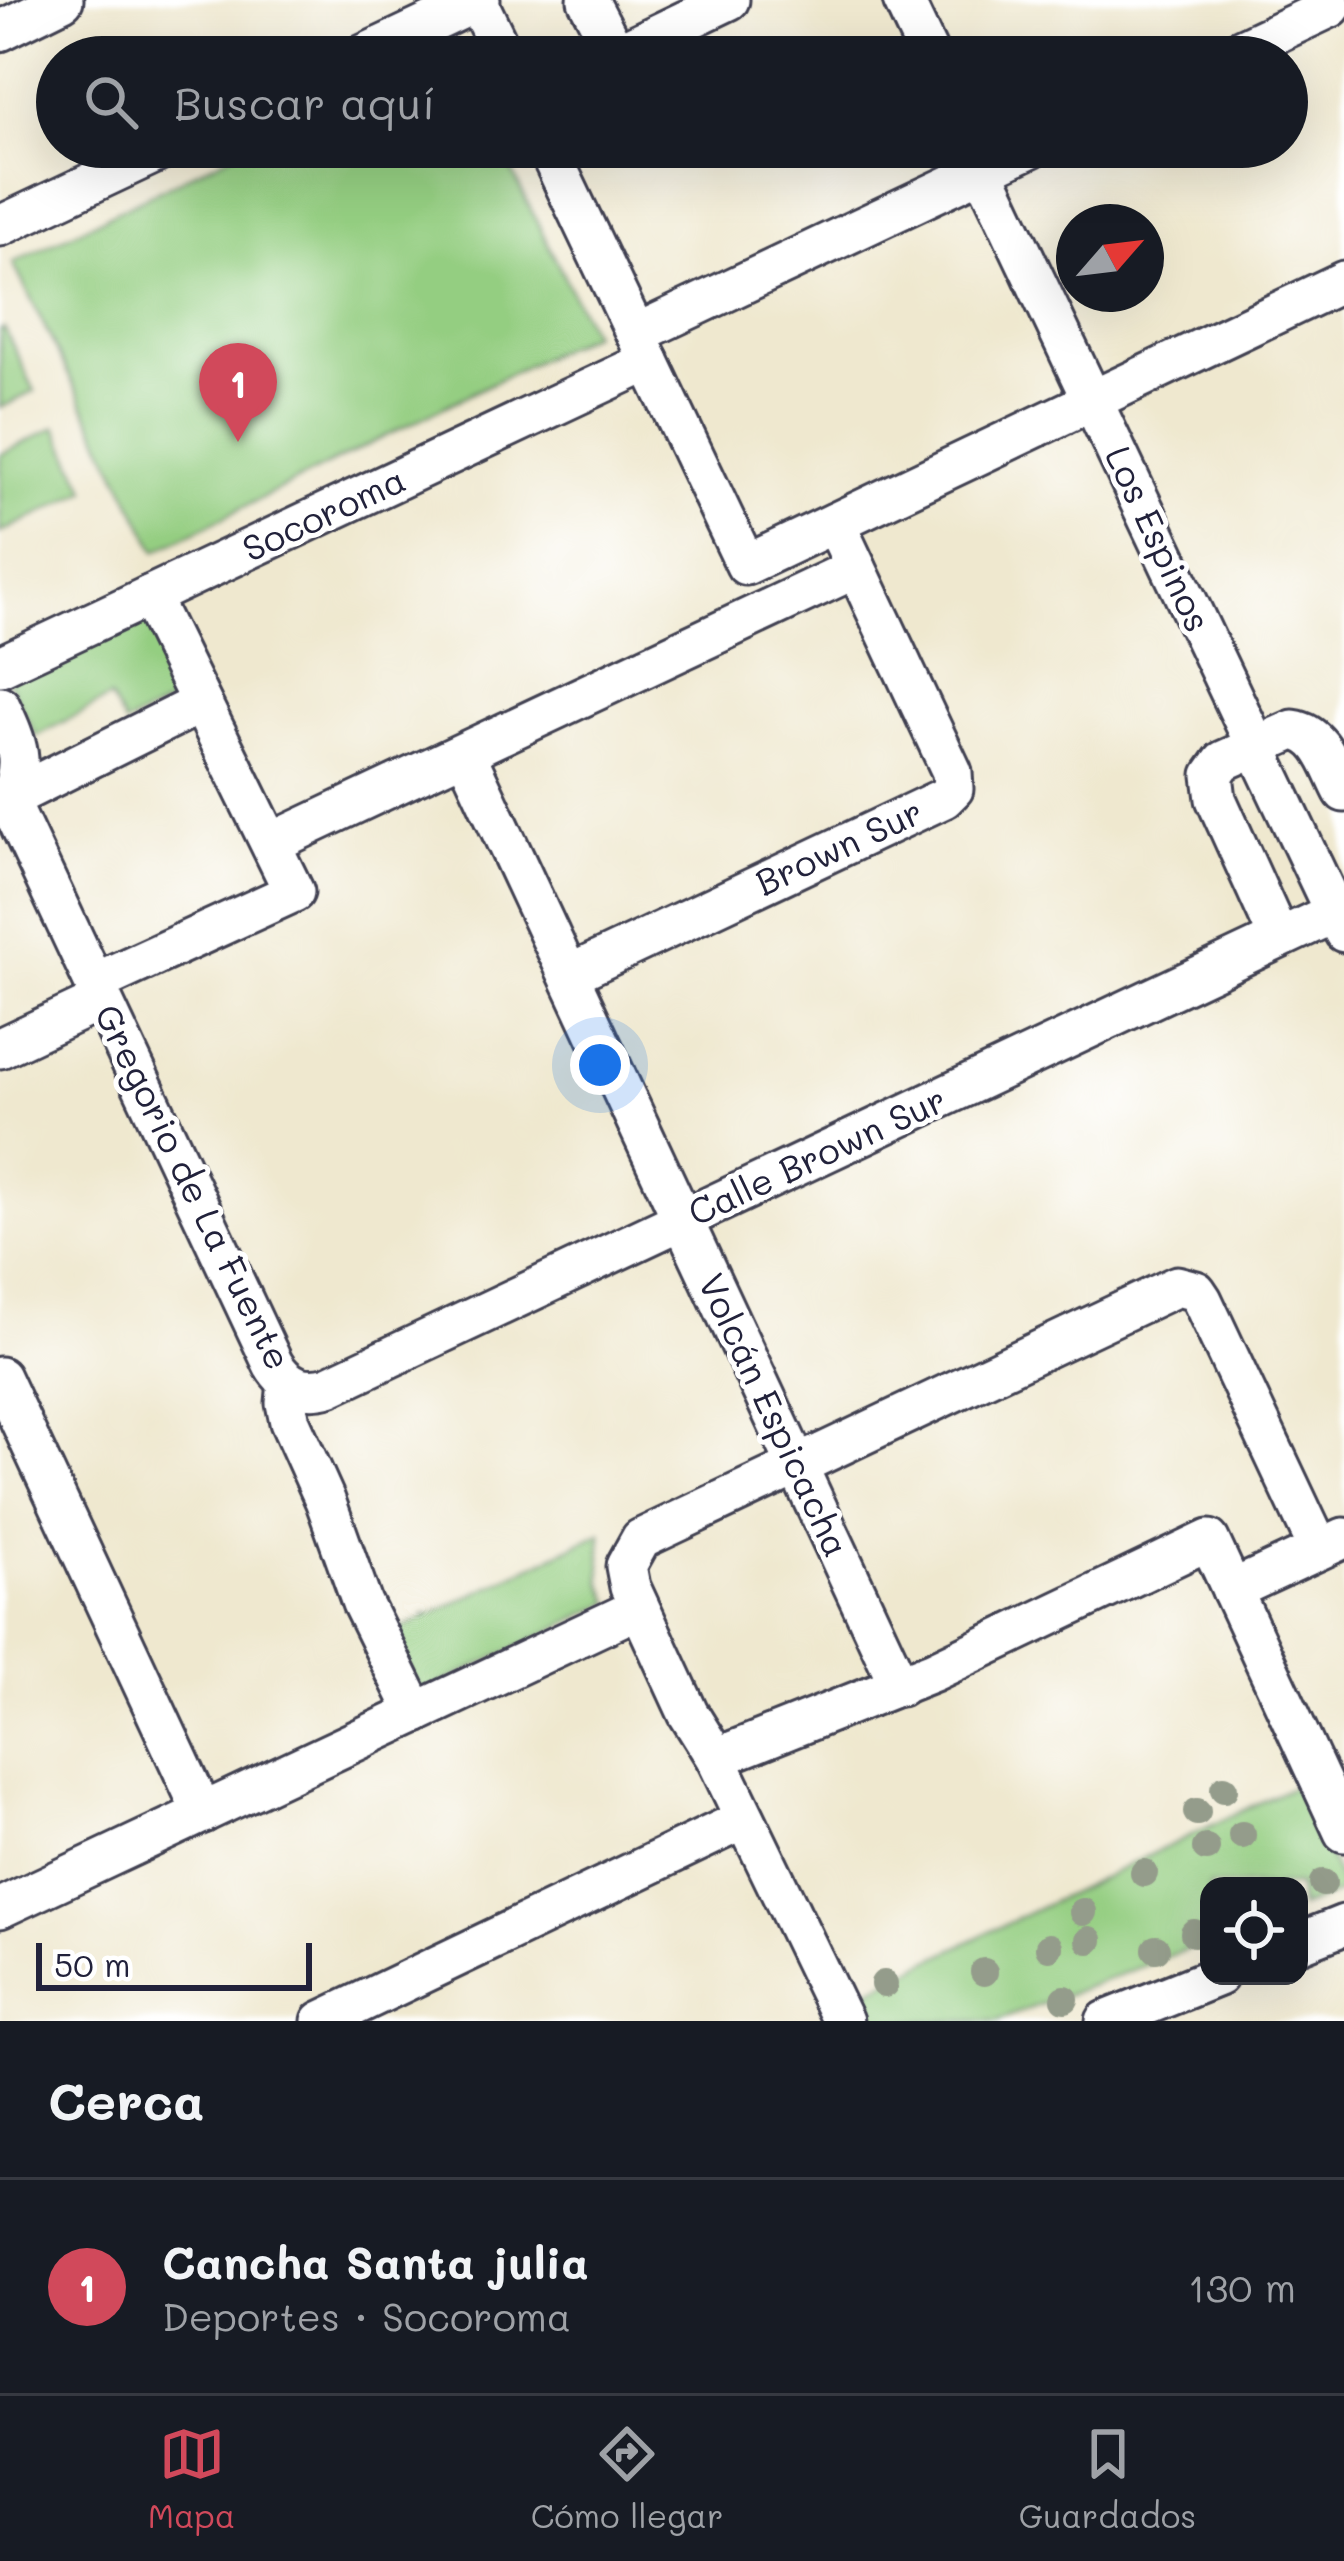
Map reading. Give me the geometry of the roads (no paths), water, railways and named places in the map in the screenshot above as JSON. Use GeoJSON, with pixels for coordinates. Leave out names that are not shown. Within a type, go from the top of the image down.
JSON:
{"type":"FeatureCollection","features":[{"type":"Feature","properties":{"kind":"street"},"geometry":{"type":"LineString","coordinates":[[0,31],[63,0]]}},
{"type":"Feature","properties":{"kind":"street"},"geometry":{"type":"LineString","coordinates":[[588,0],[604,36]]}},
{"type":"Feature","properties":{"kind":"street"},"geometry":{"type":"LineString","coordinates":[[654,36],[729,0]]}},
{"type":"Feature","properties":{"kind":"street"},"geometry":{"type":"LineString","coordinates":[[902,0],[919,36]]}},
{"type":"Feature","properties":{"kind":"street"},"geometry":{"type":"LineString","coordinates":[[404,36],[478,1],[494,36]]}},
{"type":"Feature","properties":{"kind":"street"},"geometry":{"type":"LineString","coordinates":[[1278,36],[1334,14]]}},
{"type":"Feature","properties":{"kind":"street"},"geometry":{"type":"LineString","coordinates":[[0,226],[123,168]]}},
{"type":"Feature","properties":{"kind":"street"},"geometry":{"type":"LineString","coordinates":[[557,168],[746,565],[1344,281]]}},
{"type":"Feature","properties":{"kind":"street","name":"Socoroma"},"geometry":{"type":"LineString","coordinates":[[0,666],[149,596],[642,347],[960,168]]}},
{"type":"Feature","properties":{"kind":"street","name":"Los Espinos"},"geometry":{"type":"LineString","coordinates":[[983,168],[1341,917]]}},
{"type":"Feature","properties":{"kind":"street","name":"Brown Sur"},"geometry":{"type":"LineString","coordinates":[[569,975],[953,789],[952,772],[835,523]]}},
{"type":"Feature","properties":{"kind":"street"},"geometry":{"type":"LineString","coordinates":[[271,843],[856,568]]}},
{"type":"Feature","properties":{"kind":"street"},"geometry":{"type":"LineString","coordinates":[[0,1048],[98,991],[294,892],[149,596]]}},
{"type":"Feature","properties":{"kind":"street"},"geometry":{"type":"LineString","coordinates":[[8,799],[201,703]]}},
{"type":"Feature","properties":{"kind":"street"},"geometry":{"type":"LineString","coordinates":[[0,706],[20,755],[16,784],[8,799]]}},
{"type":"Feature","properties":{"kind":"street"},"geometry":{"type":"LineString","coordinates":[[1280,938],[1212,787],[1213,775],[1222,761],[1282,733],[1304,732],[1318,742],[1344,792]]}},
{"type":"Feature","properties":{"kind":"street","name":"Volcán Espicacha"},"geometry":{"type":"LineString","coordinates":[[466,753],[900,1686]]}},
{"type":"Feature","properties":{"kind":"street","name":"Gregorio de La Fuente"},"geometry":{"type":"LineString","coordinates":[[8,799],[273,1364],[288,1382],[290,1422],[325,1500],[362,1603],[416,1712]]}},
{"type":"Feature","properties":{"kind":"street","name":"Calle Brown Sur"},"geometry":{"type":"LineString","coordinates":[[288,1382],[308,1389],[329,1386],[1280,938],[1341,917]]}},
{"type":"Feature","properties":{"kind":"street"},"geometry":{"type":"LineString","coordinates":[[843,2021],[716,1759],[688,1713],[626,1577],[629,1556],[641,1539],[1168,1289],[1187,1286],[1202,1300],[1331,1543],[1232,1590]]}},
{"type":"Feature","properties":{"kind":"street"},"geometry":{"type":"LineString","coordinates":[[0,1377],[203,1813]]}},
{"type":"Feature","properties":{"kind":"street"},"geometry":{"type":"LineString","coordinates":[[716,1759],[900,1686],[1209,1540],[1344,1832]]}},
{"type":"Feature","properties":{"kind":"street"},"geometry":{"type":"LineString","coordinates":[[0,1909],[639,1608]]}},
{"type":"Feature","properties":{"kind":"street"},"geometry":{"type":"LineString","coordinates":[[322,2021],[746,1819]]}},
{"type":"Feature","properties":{"kind":"street"},"geometry":{"type":"LineString","coordinates":[[1308,1939],[1344,1925]]}},
{"type":"Feature","properties":{"kind":"street"},"geometry":{"type":"LineString","coordinates":[[1106,2021],[1149,2013],[1200,1985]]}},
{"type":"Feature","properties":{"kind":"place","name":"Cancha Santa julia"},"geometry":{"type":"Point","coordinates":[238,442]}}]}
